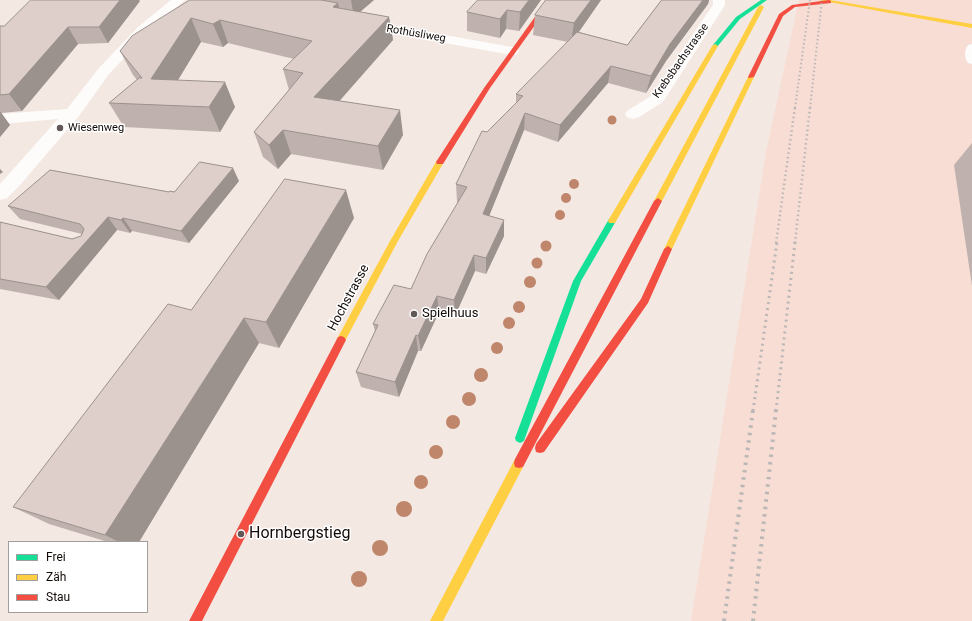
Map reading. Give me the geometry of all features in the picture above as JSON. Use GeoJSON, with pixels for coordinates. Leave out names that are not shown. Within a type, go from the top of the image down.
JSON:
{"type":"FeatureCollection","features":[{"type":"Feature","properties":{"kind":"main road","name":"Hochstrasse"},"geometry":{"type":"LineString","coordinates":[[195,621],[382,263],[464,124],[512,51],[550,0]]}},
{"type":"Feature","properties":{"kind":"main road"},"geometry":{"type":"LineString","coordinates":[[537,453],[645,301],[668,249],[781,15],[794,6],[825,1],[972,26]]}},
{"type":"Feature","properties":{"kind":"main road"},"geometry":{"type":"LineString","coordinates":[[492,516],[577,281],[717,42],[740,15],[753,6],[763,2]]}},
{"type":"Feature","properties":{"kind":"main road"},"geometry":{"type":"LineString","coordinates":[[436,621],[763,2]]}},
{"type":"Feature","properties":{"kind":"main road"},"geometry":{"type":"LineString","coordinates":[[492,516],[528,465]]}},
{"type":"Feature","properties":{"kind":"street"},"geometry":{"type":"LineString","coordinates":[[0,194],[32,161],[73,113],[104,71],[148,26],[179,0]]}},
{"type":"Feature","properties":{"kind":"street","name":"Krebsbachstrasse"},"geometry":{"type":"LineString","coordinates":[[633,114],[656,99],[718,5],[719,0]]}},
{"type":"Feature","properties":{"kind":"street","name":"Rothüsliweg"},"geometry":{"type":"LineString","coordinates":[[348,21],[512,51]]}},
{"type":"Feature","properties":{"kind":"street"},"geometry":{"type":"LineString","coordinates":[[0,119],[73,113]]}},
{"type":"Feature","properties":{"kind":"lane"},"geometry":{"type":"LineString","coordinates":[[972,48],[972,60]]}},
{"type":"Feature","properties":{"kind":"shaded area"},"geometry":{"type":"Polygon","coordinates":[[[799,0],[972,0],[972,621],[691,621],[766,152],[799,0]]]}},
{"type":"Feature","properties":{"kind":"building"},"geometry":{"type":"Polygon","coordinates":[[[31,0],[120,0],[99,27],[68,27],[9,94],[0,95],[0,26],[4,26],[31,0]]]}},
{"type":"Feature","properties":{"kind":"building"},"geometry":{"type":"Polygon","coordinates":[[[190,0],[321,0],[338,3],[333,7],[389,17],[314,97],[400,110],[378,146],[283,130],[269,145],[254,132],[303,73],[283,69],[312,41],[220,20],[213,24],[191,18],[151,79],[225,82],[209,107],[109,103],[139,78],[142,78],[120,51],[132,36],[190,0]]]}},
{"type":"Feature","properties":{"kind":"building"},"geometry":{"type":"Polygon","coordinates":[[[478,0],[529,0],[520,12],[507,10],[500,19],[467,12],[478,0]]]}},
{"type":"Feature","properties":{"kind":"building"},"geometry":{"type":"Polygon","coordinates":[[[546,0],[591,0],[574,23],[535,15],[546,0]]]}},
{"type":"Feature","properties":{"kind":"building"},"geometry":{"type":"Polygon","coordinates":[[[662,0],[703,0],[670,44],[651,76],[611,66],[560,125],[525,113],[483,214],[504,220],[486,258],[474,255],[454,300],[437,296],[418,336],[416,335],[395,382],[356,372],[378,325],[373,324],[394,285],[411,289],[427,254],[467,187],[456,184],[482,131],[487,132],[523,96],[516,94],[577,32],[627,45],[662,0]]]}},
{"type":"Feature","properties":{"kind":"building"},"geometry":{"type":"Polygon","coordinates":[[[200,162],[233,168],[181,231],[123,218],[121,220],[108,217],[46,287],[0,279],[0,222],[72,239],[81,236],[84,229],[80,224],[8,206],[50,170],[174,192],[200,162]]]}},
{"type":"Feature","properties":{"kind":"building"},"geometry":{"type":"Polygon","coordinates":[[[285,179],[346,190],[266,322],[244,318],[105,535],[13,507],[168,304],[191,310],[285,179]]]}},
{"type":"Feature","properties":{"kind":"railway"},"geometry":{"type":"LineString","coordinates":[[795,108],[810,0]]}},
{"type":"Feature","properties":{"kind":"railway"},"geometry":{"type":"LineString","coordinates":[[810,108],[822,0]]}},
{"type":"Feature","properties":{"kind":"railway"},"geometry":{"type":"LineString","coordinates":[[776,243],[795,107]]}},
{"type":"Feature","properties":{"kind":"railway"},"geometry":{"type":"LineString","coordinates":[[795,243],[810,107]]}},
{"type":"Feature","properties":{"kind":"railway"},"geometry":{"type":"LineString","coordinates":[[753,411],[777,242]]}},
{"type":"Feature","properties":{"kind":"railway"},"geometry":{"type":"LineString","coordinates":[[776,411],[795,242]]}},
{"type":"Feature","properties":{"kind":"railway"},"geometry":{"type":"LineString","coordinates":[[724,621],[753,410]]}},
{"type":"Feature","properties":{"kind":"railway"},"geometry":{"type":"LineString","coordinates":[[753,621],[776,410]]}},
{"type":"Feature","properties":{"kind":"traffic: fast"},"geometry":{"type":"LineString","coordinates":[[715,46],[738,18],[764,0]]}},
{"type":"Feature","properties":{"kind":"traffic: fast"},"geometry":{"type":"LineString","coordinates":[[520,438],[577,281],[612,221]]}},
{"type":"Feature","properties":{"kind":"traffic: slow"},"geometry":{"type":"LineString","coordinates":[[821,0],[972,26]]}},
{"type":"Feature","properties":{"kind":"traffic: slow"},"geometry":{"type":"LineString","coordinates":[[658,201],[761,7]]}},
{"type":"Feature","properties":{"kind":"traffic: slow"},"geometry":{"type":"LineString","coordinates":[[612,221],[715,46]]}},
{"type":"Feature","properties":{"kind":"traffic: slow"},"geometry":{"type":"LineString","coordinates":[[668,249],[751,77]]}},
{"type":"Feature","properties":{"kind":"traffic: slow"},"geometry":{"type":"LineString","coordinates":[[341,340],[394,241],[440,162]]}},
{"type":"Feature","properties":{"kind":"traffic: slow"},"geometry":{"type":"LineString","coordinates":[[436,621],[519,463]]}},
{"type":"Feature","properties":{"kind":"traffic: jam"},"geometry":{"type":"LineString","coordinates":[[440,162],[487,88],[550,0]]}},
{"type":"Feature","properties":{"kind":"traffic: jam"},"geometry":{"type":"LineString","coordinates":[[751,77],[781,15],[794,6],[829,2]]}},
{"type":"Feature","properties":{"kind":"traffic: jam"},"geometry":{"type":"LineString","coordinates":[[519,463],[658,201]]}},
{"type":"Feature","properties":{"kind":"traffic: jam"},"geometry":{"type":"LineString","coordinates":[[540,448],[645,301],[668,249]]}},
{"type":"Feature","properties":{"kind":"traffic: jam"},"geometry":{"type":"LineString","coordinates":[[195,621],[341,340]]}},
{"type":"Feature","properties":{"kind":"place","name":"Wiesenweg"},"geometry":{"type":"Point","coordinates":[60,128]}},
{"type":"Feature","properties":{"kind":"place","name":"Spielhuus"},"geometry":{"type":"Point","coordinates":[414,314]}},
{"type":"Feature","properties":{"kind":"place","name":"Hornbergstieg"},"geometry":{"type":"Point","coordinates":[241,534]}}]}
